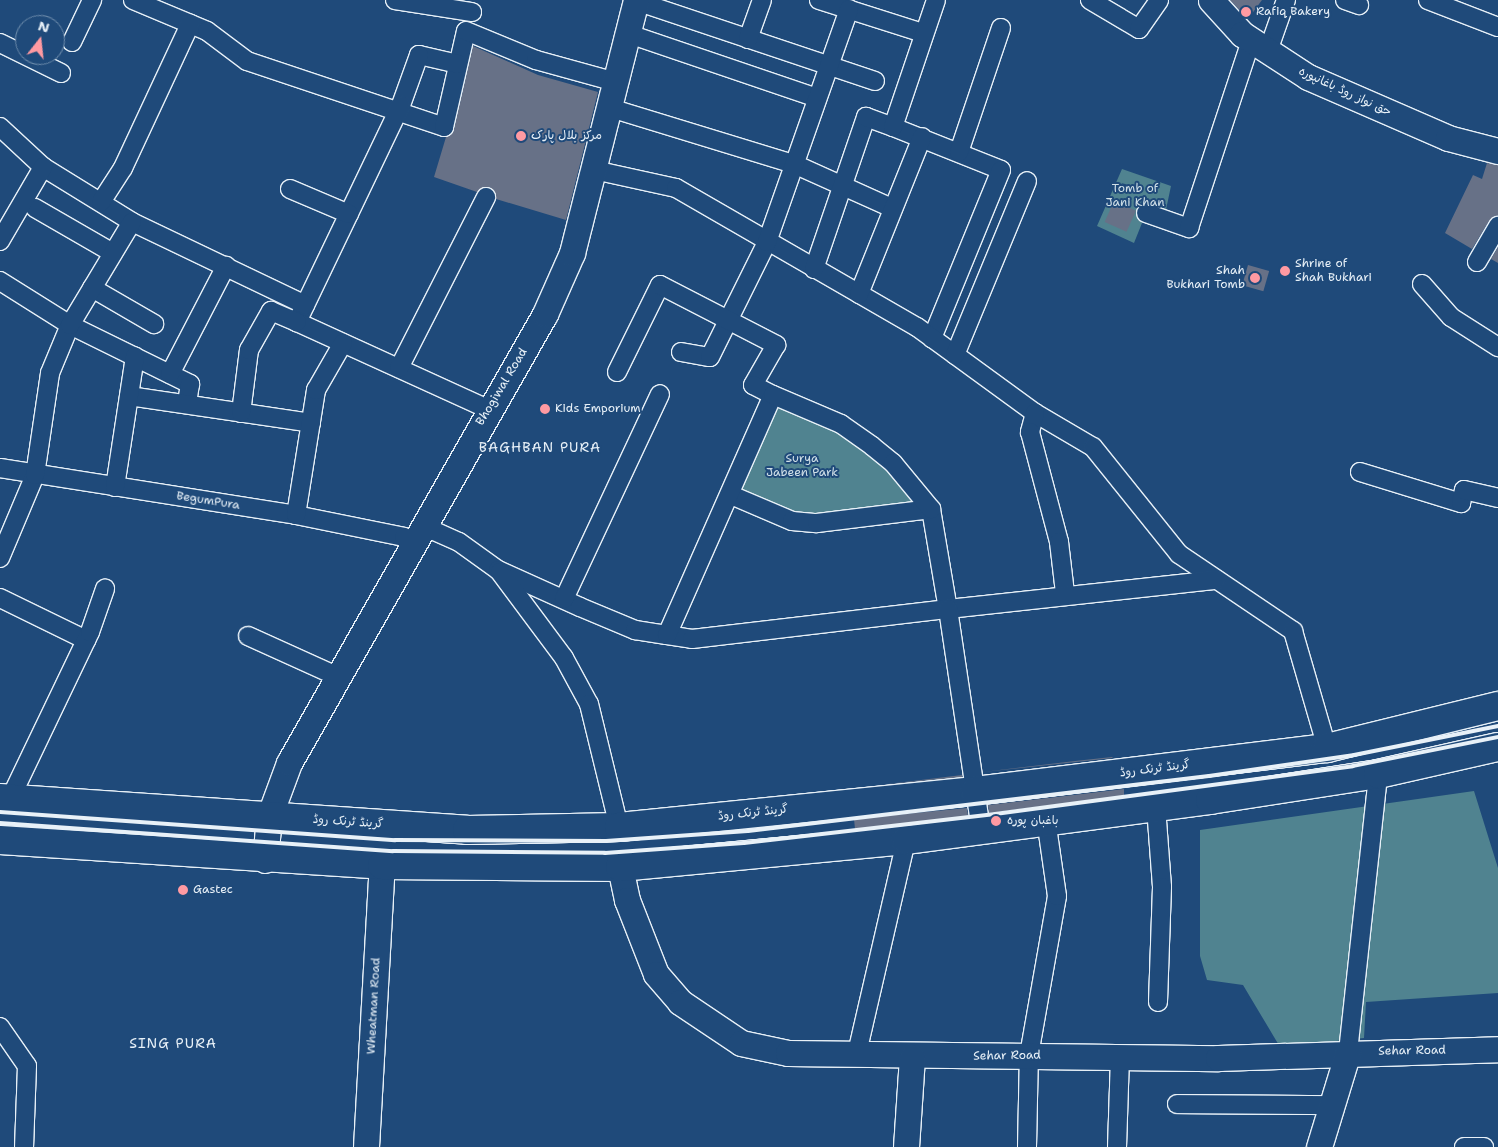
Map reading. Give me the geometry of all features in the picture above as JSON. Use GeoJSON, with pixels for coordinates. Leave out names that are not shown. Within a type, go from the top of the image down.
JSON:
{"type":"FeatureCollection","features":[{"type":"Feature","properties":{"kind":"main road","name":"گرینڈ ٹرنک روڈ"},"geometry":{"type":"LineString","coordinates":[[5,799],[467,830],[619,827],[975,791],[1327,748],[1498,706]]}},
{"type":"Feature","properties":{"kind":"main road"},"geometry":{"type":"LineString","coordinates":[[0,840],[265,860],[382,866],[620,867],[906,840],[1046,820],[1156,807],[1378,774],[1498,747]]}},
{"type":"Feature","properties":{"kind":"street"},"geometry":{"type":"LineString","coordinates":[[72,42],[92,0]]}},
{"type":"Feature","properties":{"kind":"street"},"geometry":{"type":"LineString","coordinates":[[133,0],[190,24],[247,61],[397,113],[444,127],[466,31],[474,6],[395,0]]}},
{"type":"Feature","properties":{"kind":"street"},"geometry":{"type":"LineString","coordinates":[[748,39],[762,0]]}},
{"type":"Feature","properties":{"kind":"street"},"geometry":{"type":"LineString","coordinates":[[819,0],[923,33]]}},
{"type":"Feature","properties":{"kind":"street"},"geometry":{"type":"LineString","coordinates":[[892,127],[936,0]]}},
{"type":"Feature","properties":{"kind":"street"},"geometry":{"type":"LineString","coordinates":[[1090,0],[1139,29],[1158,0]]}},
{"type":"Feature","properties":{"kind":"street","name":"حق نواز روڈ باغانپورہ"},"geometry":{"type":"LineString","coordinates":[[1211,0],[1259,46],[1317,81],[1448,138],[1498,151]]}},
{"type":"Feature","properties":{"kind":"street"},"geometry":{"type":"LineString","coordinates":[[1146,213],[1189,228],[1259,46],[1286,0]]}},
{"type":"Feature","properties":{"kind":"street"},"geometry":{"type":"LineString","coordinates":[[1428,0],[1498,27]]}},
{"type":"Feature","properties":{"kind":"street"},"geometry":{"type":"LineString","coordinates":[[636,1],[875,81]]}},
{"type":"Feature","properties":{"kind":"street","name":"Bhogiwal Road"},"geometry":{"type":"LineString","coordinates":[[265,860],[269,817],[288,763],[341,678],[418,534],[545,314],[572,253],[594,170],[612,82],[636,1]]}},
{"type":"Feature","properties":{"kind":"street"},"geometry":{"type":"LineString","coordinates":[[680,352],[710,357],[767,242],[849,9]]}},
{"type":"Feature","properties":{"kind":"street"},"geometry":{"type":"LineString","coordinates":[[101,202],[123,168],[190,24]]}},
{"type":"Feature","properties":{"kind":"street"},"geometry":{"type":"LineString","coordinates":[[959,152],[1001,28]]}},
{"type":"Feature","properties":{"kind":"street"},"geometry":{"type":"LineString","coordinates":[[466,31],[536,60],[612,82]]}},
{"type":"Feature","properties":{"kind":"street"},"geometry":{"type":"LineString","coordinates":[[626,33],[817,98]]}},
{"type":"Feature","properties":{"kind":"street"},"geometry":{"type":"LineString","coordinates":[[0,43],[60,73]]}},
{"type":"Feature","properties":{"kind":"street"},"geometry":{"type":"LineString","coordinates":[[296,322],[306,305],[397,113],[419,55],[458,64]]}},
{"type":"Feature","properties":{"kind":"street"},"geometry":{"type":"LineString","coordinates":[[607,107],[794,164],[892,208]]}},
{"type":"Feature","properties":{"kind":"street"},"geometry":{"type":"LineString","coordinates":[[814,269],[866,117],[922,137],[1001,170],[932,338]]}},
{"type":"Feature","properties":{"kind":"street"},"geometry":{"type":"LineString","coordinates":[[0,127],[43,167],[132,222],[306,305]]}},
{"type":"Feature","properties":{"kind":"street"},"geometry":{"type":"LineString","coordinates":[[859,294],[922,137]]}},
{"type":"Feature","properties":{"kind":"street"},"geometry":{"type":"LineString","coordinates":[[0,241],[43,167]]}},
{"type":"Feature","properties":{"kind":"street"},"geometry":{"type":"LineString","coordinates":[[594,170],[676,188],[932,338],[1035,413],[1093,447],[1165,541],[1216,580],[1293,631],[1327,748]]}},
{"type":"Feature","properties":{"kind":"street"},"geometry":{"type":"LineString","coordinates":[[956,355],[1027,181]]}},
{"type":"Feature","properties":{"kind":"street"},"geometry":{"type":"LineString","coordinates":[[290,189],[349,214]]}},
{"type":"Feature","properties":{"kind":"street"},"geometry":{"type":"LineString","coordinates":[[399,368],[486,197]]}},
{"type":"Feature","properties":{"kind":"street"},"geometry":{"type":"LineString","coordinates":[[35,208],[113,253]]}},
{"type":"Feature","properties":{"kind":"street"},"geometry":{"type":"LineString","coordinates":[[0,558],[35,475],[50,373],[70,325],[132,222]]}},
{"type":"Feature","properties":{"kind":"street"},"geometry":{"type":"LineString","coordinates":[[1477,262],[1498,226]]}},
{"type":"Feature","properties":{"kind":"street"},"geometry":{"type":"LineString","coordinates":[[170,374],[226,266]]}},
{"type":"Feature","properties":{"kind":"street"},"geometry":{"type":"LineString","coordinates":[[0,282],[70,325],[190,384],[187,404]]}},
{"type":"Feature","properties":{"kind":"street"},"geometry":{"type":"LineString","coordinates":[[1422,284],[1451,317],[1498,347]]}},
{"type":"Feature","properties":{"kind":"street"},"geometry":{"type":"LineString","coordinates":[[617,372],[660,285],[776,345],[753,385],[841,424],[893,463],[931,509],[981,830]]}},
{"type":"Feature","properties":{"kind":"street"},"geometry":{"type":"LineString","coordinates":[[92,288],[154,324]]}},
{"type":"Feature","properties":{"kind":"street"},"geometry":{"type":"LineString","coordinates":[[241,413],[249,350],[272,311],[488,410]]}},
{"type":"Feature","properties":{"kind":"street"},"geometry":{"type":"LineString","coordinates":[[296,515],[316,390],[343,343]]}},
{"type":"Feature","properties":{"kind":"street"},"geometry":{"type":"LineString","coordinates":[[115,487],[135,357]]}},
{"type":"Feature","properties":{"kind":"street"},"geometry":{"type":"LineString","coordinates":[[564,599],[660,394]]}},
{"type":"Feature","properties":{"kind":"street"},"geometry":{"type":"LineString","coordinates":[[667,635],[731,495],[773,395]]}},
{"type":"Feature","properties":{"kind":"street"},"geometry":{"type":"LineString","coordinates":[[129,396],[311,424]]}},
{"type":"Feature","properties":{"kind":"street"},"geometry":{"type":"LineString","coordinates":[[1035,413],[1030,432],[1059,542],[1066,593]]}},
{"type":"Feature","properties":{"kind":"street","name":"BegumPura"},"geometry":{"type":"LineString","coordinates":[[0,468],[296,515],[404,537],[418,534],[459,542],[498,570]]}},
{"type":"Feature","properties":{"kind":"street"},"geometry":{"type":"LineString","coordinates":[[1360,472],[1461,502],[1464,490],[1498,498]]}},
{"type":"Feature","properties":{"kind":"street"},"geometry":{"type":"LineString","coordinates":[[731,495],[792,520],[817,523],[931,509]]}},
{"type":"Feature","properties":{"kind":"street"},"geometry":{"type":"LineString","coordinates":[[498,570],[635,630],[692,639],[1066,593],[1216,580]]}},
{"type":"Feature","properties":{"kind":"street"},"geometry":{"type":"LineString","coordinates":[[498,570],[564,658],[588,704],[619,827]]}},
{"type":"Feature","properties":{"kind":"street"},"geometry":{"type":"LineString","coordinates":[[5,799],[86,640],[105,589]]}},
{"type":"Feature","properties":{"kind":"street"},"geometry":{"type":"LineString","coordinates":[[0,598],[86,640]]}},
{"type":"Feature","properties":{"kind":"street"},"geometry":{"type":"LineString","coordinates":[[248,636],[341,678]]}},
{"type":"Feature","properties":{"kind":"street"},"geometry":{"type":"LineString","coordinates":[[1319,1147],[1335,1105],[1348,1052],[1378,774]]}},
{"type":"Feature","properties":{"kind":"street"},"geometry":{"type":"LineString","coordinates":[[1156,807],[1162,887],[1158,1002]]}},
{"type":"Feature","properties":{"kind":"street"},"geometry":{"type":"LineString","coordinates":[[1027,1147],[1029,1055],[1057,896],[1046,820]]}},
{"type":"Feature","properties":{"kind":"street"},"geometry":{"type":"LineString","coordinates":[[858,1053],[906,840]]}},
{"type":"Feature","properties":{"kind":"street","name":"Wheatman Road"},"geometry":{"type":"LineString","coordinates":[[366,1147],[382,866]]}},
{"type":"Feature","properties":{"kind":"street","name":"Sehar Road"},"geometry":{"type":"LineString","coordinates":[[620,867],[627,900],[656,974],[687,1008],[741,1043],[788,1053],[858,1053],[912,1057],[1029,1055],[1120,1057],[1498,1049]]}},
{"type":"Feature","properties":{"kind":"street"},"geometry":{"type":"LineString","coordinates":[[0,1027],[26,1066],[24,1147]]}},
{"type":"Feature","properties":{"kind":"street"},"geometry":{"type":"LineString","coordinates":[[906,1147],[912,1057]]}},
{"type":"Feature","properties":{"kind":"street"},"geometry":{"type":"LineString","coordinates":[[1117,1147],[1120,1057]]}},
{"type":"Feature","properties":{"kind":"street"},"geometry":{"type":"LineString","coordinates":[[1177,1104],[1335,1105]]}},
{"type":"Feature","properties":{"kind":"street"},"geometry":{"type":"LineString","coordinates":[[1464,1147],[1484,1147]]}},
{"type":"Feature","properties":{"kind":"green space","name":"Tomb of Jani Khan"},"geometry":{"type":"Polygon","coordinates":[[[1122,169],[1171,186],[1164,219],[1146,213],[1134,243],[1097,226],[1122,169]]]}},
{"type":"Feature","properties":{"kind":"green space","name":"Surya Jabeen Park"},"geometry":{"type":"Polygon","coordinates":[[[773,395],[841,424],[931,509],[817,523],[731,495],[773,395]]]}},
{"type":"Feature","properties":{"kind":"green space"},"geometry":{"type":"Polygon","coordinates":[[[1474,791],[1498,868],[1498,993],[1366,1002],[1364,1038],[1280,1047],[1243,985],[1207,980],[1200,956],[1200,830],[1474,791]]]}},
{"type":"Feature","properties":{"kind":"building","name":"Rafiq Bakery"},"geometry":{"type":"Polygon","coordinates":[[[1230,0],[1262,0],[1248,19],[1230,0]]]}},
{"type":"Feature","properties":{"kind":"building","name":"مرکز بلال پارک"},"geometry":{"type":"Polygon","coordinates":[[[473,46],[538,75],[598,92],[566,220],[496,199],[490,187],[477,192],[434,177],[446,137],[454,129],[473,46]]]}},
{"type":"Feature","properties":{"kind":"building"},"geometry":{"type":"Polygon","coordinates":[[[1487,163],[1498,165],[1498,215],[1489,221],[1472,249],[1445,233],[1473,175],[1482,179],[1487,163]]]}},
{"type":"Feature","properties":{"kind":"building","name":"Tomb of Jani Khan"},"geometry":{"type":"Polygon","coordinates":[[[1114,201],[1136,211],[1127,232],[1105,222],[1114,201]]]}},
{"type":"Feature","properties":{"kind":"building"},"geometry":{"type":"Polygon","coordinates":[[[1498,247],[1498,263],[1491,259],[1498,247]]]}},
{"type":"Feature","properties":{"kind":"building","name":"Shah Bukhari Tomb"},"geometry":{"type":"Polygon","coordinates":[[[1248,265],[1269,271],[1263,291],[1242,285],[1248,265]]]}},
{"type":"Feature","properties":{"kind":"building"},"geometry":{"type":"Polygon","coordinates":[[[1113,758],[983,772],[1075,761],[1113,758]]]}},
{"type":"Feature","properties":{"kind":"building"},"geometry":{"type":"Polygon","coordinates":[[[962,775],[962,777],[880,785],[962,775]]]}},
{"type":"Feature","properties":{"kind":"building"},"geometry":{"type":"Polygon","coordinates":[[[1124,789],[1124,796],[989,813],[988,805],[1124,789]]]}},
{"type":"Feature","properties":{"kind":"building"},"geometry":{"type":"Polygon","coordinates":[[[967,808],[968,816],[855,829],[854,819],[967,808]]]}},
{"type":"Feature","properties":{"kind":"railway"},"geometry":{"type":"LineString","coordinates":[[0,812],[395,840],[606,841],[748,831],[1209,776],[1354,755],[1498,726]]}},
{"type":"Feature","properties":{"kind":"railway"},"geometry":{"type":"LineString","coordinates":[[0,823],[393,851],[605,853],[744,843],[995,814],[1353,766],[1498,737]]}},
{"type":"Feature","properties":{"kind":"place","name":"Rafiq Bakery"},"geometry":{"type":"Point","coordinates":[1246,12]}},
{"type":"Feature","properties":{"kind":"place","name":"مرکز بلال پارک"},"geometry":{"type":"Point","coordinates":[521,136]}},
{"type":"Feature","properties":{"kind":"place","name":"Shrine of Shah Bukhari"},"geometry":{"type":"Point","coordinates":[1285,271]}},
{"type":"Feature","properties":{"kind":"place","name":"Shah Bukhari Tomb"},"geometry":{"type":"Point","coordinates":[1255,278]}},
{"type":"Feature","properties":{"kind":"place","name":"Kids Emporium"},"geometry":{"type":"Point","coordinates":[545,409]}},
{"type":"Feature","properties":{"kind":"place","name":"باغبان پورہ"},"geometry":{"type":"Point","coordinates":[996,821]}},
{"type":"Feature","properties":{"kind":"place","name":"Gastec"},"geometry":{"type":"Point","coordinates":[183,890]}},
{"type":"Feature","properties":{"kind":"district","name":"BAGHBAN PURA"},"geometry":{"type":"Point","coordinates":[540,447]}},
{"type":"Feature","properties":{"kind":"district","name":"SING PURA"},"geometry":{"type":"Point","coordinates":[173,1043]}}]}
